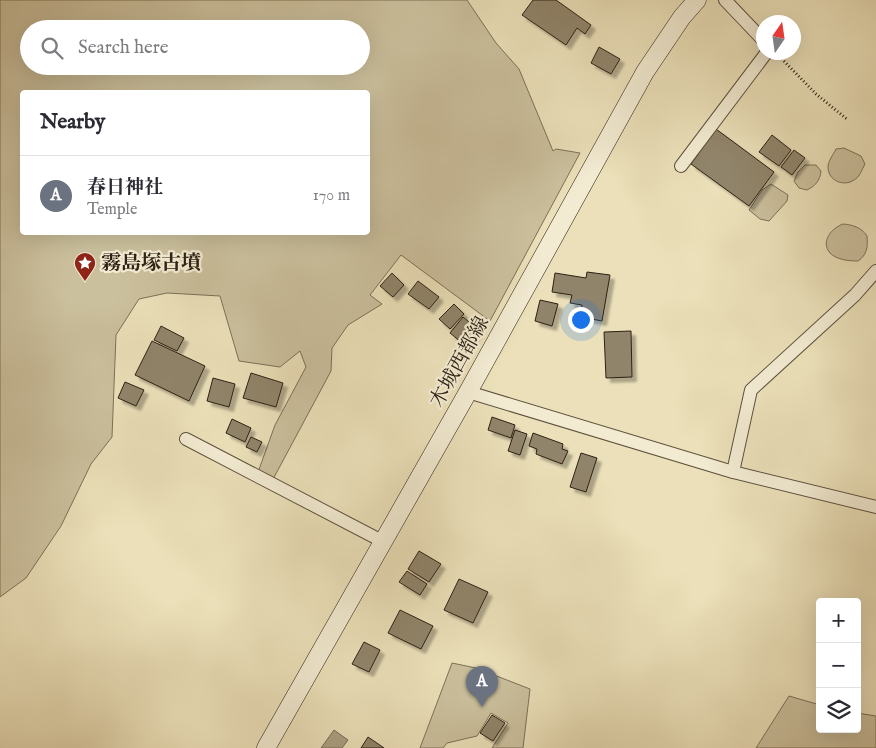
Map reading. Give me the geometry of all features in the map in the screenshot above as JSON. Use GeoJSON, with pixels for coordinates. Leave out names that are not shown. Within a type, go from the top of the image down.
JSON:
{"type":"FeatureCollection","features":[{"type":"Feature","properties":{"kind":"main road","name":"木城西都線"},"geometry":{"type":"LineString","coordinates":[[266,748],[468,392],[645,72],[682,16],[697,0]]}},
{"type":"Feature","properties":{"kind":"street"},"geometry":{"type":"LineString","coordinates":[[724,0],[756,33]]}},
{"type":"Feature","properties":{"kind":"street"},"geometry":{"type":"LineString","coordinates":[[681,166],[761,60]]}},
{"type":"Feature","properties":{"kind":"street"},"geometry":{"type":"LineString","coordinates":[[733,472],[751,390],[855,294],[876,271]]}},
{"type":"Feature","properties":{"kind":"street"},"geometry":{"type":"LineString","coordinates":[[468,392],[733,472],[876,507]]}},
{"type":"Feature","properties":{"kind":"street"},"geometry":{"type":"LineString","coordinates":[[186,439],[382,541]]}},
{"type":"Feature","properties":{"kind":"path"},"geometry":{"type":"LineString","coordinates":[[783,60],[816,94],[848,120]]}},
{"type":"Feature","properties":{"kind":"shaded area"},"geometry":{"type":"Polygon","coordinates":[[[0,0],[467,0],[496,43],[519,69],[553,151],[556,149],[580,153],[490,321],[401,255],[370,295],[382,304],[348,325],[332,348],[331,371],[271,483],[257,475],[275,425],[306,367],[300,351],[280,367],[239,361],[220,296],[167,293],[139,299],[116,335],[112,437],[91,464],[61,526],[26,578],[0,597],[0,0]]]}},
{"type":"Feature","properties":{"kind":"shaded area"},"geometry":{"type":"Polygon","coordinates":[[[844,148],[861,156],[865,164],[856,179],[841,183],[831,176],[828,167],[836,149],[844,148]]]}},
{"type":"Feature","properties":{"kind":"shaded area"},"geometry":{"type":"Polygon","coordinates":[[[805,165],[816,165],[821,171],[817,183],[807,190],[799,188],[794,181],[798,172],[805,165]]]}},
{"type":"Feature","properties":{"kind":"shaded area"},"geometry":{"type":"Polygon","coordinates":[[[771,184],[788,195],[787,201],[769,221],[760,219],[749,210],[762,190],[771,184]]]}},
{"type":"Feature","properties":{"kind":"shaded area"},"geometry":{"type":"Polygon","coordinates":[[[843,224],[862,230],[867,236],[866,250],[858,261],[840,259],[830,253],[827,248],[827,240],[831,232],[843,224]]]}},
{"type":"Feature","properties":{"kind":"shaded area"},"geometry":{"type":"Polygon","coordinates":[[[452,663],[476,668],[530,689],[523,748],[492,748],[508,723],[491,713],[477,736],[447,743],[443,748],[420,748],[452,663]]]}},
{"type":"Feature","properties":{"kind":"shaded area"},"geometry":{"type":"Polygon","coordinates":[[[789,696],[816,704],[816,733],[861,733],[861,714],[876,716],[876,748],[756,748],[789,696]]]}},
{"type":"Feature","properties":{"kind":"shaded area"},"geometry":{"type":"Polygon","coordinates":[[[334,730],[348,740],[342,748],[321,748],[334,730]]]}},
{"type":"Feature","properties":{"kind":"building"},"geometry":{"type":"Polygon","coordinates":[[[533,0],[556,0],[591,25],[585,34],[577,28],[566,45],[522,15],[533,0]]]}},
{"type":"Feature","properties":{"kind":"building"},"geometry":{"type":"Polygon","coordinates":[[[599,47],[620,59],[611,74],[591,63],[599,47]]]}},
{"type":"Feature","properties":{"kind":"building"},"geometry":{"type":"Polygon","coordinates":[[[716,129],[774,172],[749,206],[691,164],[716,129]]]}},
{"type":"Feature","properties":{"kind":"building"},"geometry":{"type":"Polygon","coordinates":[[[772,135],[791,150],[779,166],[759,152],[772,135]]]}},
{"type":"Feature","properties":{"kind":"building"},"geometry":{"type":"Polygon","coordinates":[[[794,150],[805,158],[792,175],[781,167],[794,150]]]}},
{"type":"Feature","properties":{"kind":"building"},"geometry":{"type":"Polygon","coordinates":[[[587,272],[610,275],[602,321],[581,317],[582,305],[570,303],[572,295],[552,292],[555,273],[586,278],[587,272]]]}},
{"type":"Feature","properties":{"kind":"building"},"geometry":{"type":"Polygon","coordinates":[[[392,273],[404,285],[393,297],[380,286],[392,273]]]}},
{"type":"Feature","properties":{"kind":"building"},"geometry":{"type":"Polygon","coordinates":[[[418,281],[439,297],[429,309],[408,294],[418,281]]]}},
{"type":"Feature","properties":{"kind":"building"},"geometry":{"type":"Polygon","coordinates":[[[540,300],[558,304],[552,326],[535,321],[540,300]]]}},
{"type":"Feature","properties":{"kind":"building"},"geometry":{"type":"Polygon","coordinates":[[[454,304],[464,314],[450,329],[439,319],[454,304]]]}},
{"type":"Feature","properties":{"kind":"building"},"geometry":{"type":"Polygon","coordinates":[[[463,317],[479,330],[466,346],[450,333],[463,317]]]}},
{"type":"Feature","properties":{"kind":"building"},"geometry":{"type":"Polygon","coordinates":[[[161,326],[184,338],[177,351],[154,340],[161,326]]]}},
{"type":"Feature","properties":{"kind":"building"},"geometry":{"type":"Polygon","coordinates":[[[631,331],[632,377],[606,378],[604,332],[631,331]]]}},
{"type":"Feature","properties":{"kind":"building"},"geometry":{"type":"Polygon","coordinates":[[[152,341],[205,366],[189,401],[135,375],[152,341]]]}},
{"type":"Feature","properties":{"kind":"building"},"geometry":{"type":"Polygon","coordinates":[[[251,373],[283,383],[276,407],[243,398],[251,373]]]}},
{"type":"Feature","properties":{"kind":"building"},"geometry":{"type":"Polygon","coordinates":[[[213,378],[235,384],[229,407],[207,401],[213,378]]]}},
{"type":"Feature","properties":{"kind":"building"},"geometry":{"type":"Polygon","coordinates":[[[125,382],[144,390],[136,406],[118,398],[125,382]]]}},
{"type":"Feature","properties":{"kind":"building"},"geometry":{"type":"Polygon","coordinates":[[[492,417],[515,425],[511,438],[488,430],[492,417]]]}},
{"type":"Feature","properties":{"kind":"building"},"geometry":{"type":"Polygon","coordinates":[[[232,419],[251,428],[245,442],[226,433],[232,419]]]}},
{"type":"Feature","properties":{"kind":"building"},"geometry":{"type":"Polygon","coordinates":[[[515,430],[527,434],[520,455],[508,451],[515,430]]]}},
{"type":"Feature","properties":{"kind":"building"},"geometry":{"type":"Polygon","coordinates":[[[533,433],[563,444],[562,449],[568,451],[562,464],[536,454],[537,449],[529,446],[533,433]]]}},
{"type":"Feature","properties":{"kind":"building"},"geometry":{"type":"Polygon","coordinates":[[[251,437],[262,442],[257,452],[246,447],[251,437]]]}},
{"type":"Feature","properties":{"kind":"building"},"geometry":{"type":"Polygon","coordinates":[[[581,453],[597,458],[586,492],[570,487],[581,453]]]}},
{"type":"Feature","properties":{"kind":"building"},"geometry":{"type":"Polygon","coordinates":[[[419,551],[441,564],[429,582],[408,569],[419,551]]]}},
{"type":"Feature","properties":{"kind":"building"},"geometry":{"type":"Polygon","coordinates":[[[407,571],[427,584],[420,595],[399,582],[407,571]]]}},
{"type":"Feature","properties":{"kind":"building"},"geometry":{"type":"Polygon","coordinates":[[[459,579],[488,592],[473,623],[444,610],[459,579]]]}},
{"type":"Feature","properties":{"kind":"building"},"geometry":{"type":"Polygon","coordinates":[[[400,610],[433,626],[421,649],[388,633],[400,610]]]}},
{"type":"Feature","properties":{"kind":"building"},"geometry":{"type":"Polygon","coordinates":[[[364,642],[380,650],[369,672],[352,664],[364,642]]]}},
{"type":"Feature","properties":{"kind":"building"},"geometry":{"type":"Polygon","coordinates":[[[492,715],[505,723],[493,741],[480,733],[492,715]]]}},
{"type":"Feature","properties":{"kind":"building"},"geometry":{"type":"Polygon","coordinates":[[[368,737],[384,748],[361,748],[368,737]]]}},
{"type":"Feature","properties":{"kind":"place","name":"霧島塚古墳"},"geometry":{"type":"Point","coordinates":[85,282]}},
{"type":"Feature","properties":{"kind":"place","name":"春日神社"},"geometry":{"type":"Point","coordinates":[482,707]}}]}
